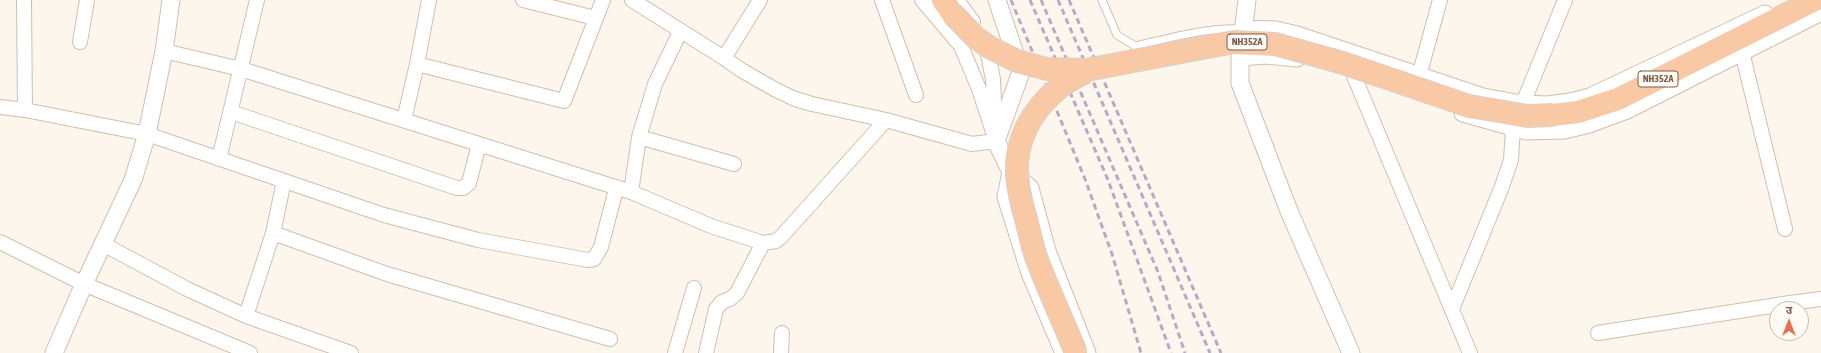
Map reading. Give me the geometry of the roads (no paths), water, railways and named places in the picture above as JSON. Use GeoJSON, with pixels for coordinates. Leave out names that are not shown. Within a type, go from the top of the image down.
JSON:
{"type":"FeatureCollection","features":[{"type":"Feature","properties":{"kind":"highway","name":"NH352A"},"geometry":{"type":"LineString","coordinates":[[943,0],[952,13],[975,37],[988,47],[1017,61],[1047,69],[1082,71],[1217,44],[1241,42],[1275,44],[1343,63],[1469,106],[1528,116],[1578,112],[1618,99],[1815,0]]}},
{"type":"Feature","properties":{"kind":"highway"},"geometry":{"type":"LineString","coordinates":[[1076,353],[1036,256],[1020,198],[1017,166],[1018,153],[1027,128],[1042,104],[1064,84],[1077,76],[1099,68]]}},
{"type":"Feature","properties":{"kind":"street"},"geometry":{"type":"LineString","coordinates":[[24,0],[25,110]]}},
{"type":"Feature","properties":{"kind":"street"},"geometry":{"type":"LineString","coordinates":[[80,42],[87,0]]}},
{"type":"Feature","properties":{"kind":"street"},"geometry":{"type":"LineString","coordinates":[[54,353],[84,284],[133,180],[147,134],[164,51],[171,0]]}},
{"type":"Feature","properties":{"kind":"street"},"geometry":{"type":"LineString","coordinates":[[219,158],[257,0]]}},
{"type":"Feature","properties":{"kind":"street"},"geometry":{"type":"LineString","coordinates":[[404,120],[417,64],[429,0]]}},
{"type":"Feature","properties":{"kind":"street"},"geometry":{"type":"LineString","coordinates":[[523,0],[595,18]]}},
{"type":"Feature","properties":{"kind":"street"},"geometry":{"type":"LineString","coordinates":[[417,64],[564,101],[603,0]]}},
{"type":"Feature","properties":{"kind":"street"},"geometry":{"type":"LineString","coordinates":[[632,0],[758,81],[795,99],[886,120],[972,144],[996,141]]}},
{"type":"Feature","properties":{"kind":"street"},"geometry":{"type":"LineString","coordinates":[[724,58],[760,0]]}},
{"type":"Feature","properties":{"kind":"street"},"geometry":{"type":"LineString","coordinates":[[882,0],[916,95]]}},
{"type":"Feature","properties":{"kind":"street"},"geometry":{"type":"LineString","coordinates":[[922,0],[961,46],[979,90],[996,141],[1011,172],[1030,188],[1047,251],[1088,353]]}},
{"type":"Feature","properties":{"kind":"street"},"geometry":{"type":"LineString","coordinates":[[957,0],[985,37],[993,79],[996,141]]}},
{"type":"Feature","properties":{"kind":"street"},"geometry":{"type":"LineString","coordinates":[[996,0],[1021,72],[996,141]]}},
{"type":"Feature","properties":{"kind":"street"},"geometry":{"type":"LineString","coordinates":[[1248,0],[1240,57],[1240,83],[1289,211],[1351,353]]}},
{"type":"Feature","properties":{"kind":"street"},"geometry":{"type":"LineString","coordinates":[[1419,76],[1440,0]]}},
{"type":"Feature","properties":{"kind":"street"},"geometry":{"type":"LineString","coordinates":[[1452,309],[1488,223],[1511,160],[1513,128],[1558,7],[1565,0]]}},
{"type":"Feature","properties":{"kind":"street"},"geometry":{"type":"LineString","coordinates":[[1244,29],[1276,30],[1297,35],[1483,97],[1522,104],[1548,105],[1590,97],[1795,0]]}},
{"type":"Feature","properties":{"kind":"street"},"geometry":{"type":"LineString","coordinates":[[1240,57],[1266,55],[1287,56],[1309,60],[1513,128],[1546,131],[1564,130],[1586,125],[1628,110],[1821,12]]}},
{"type":"Feature","properties":{"kind":"street"},"geometry":{"type":"LineString","coordinates":[[631,192],[639,137],[655,84],[680,32]]}},
{"type":"Feature","properties":{"kind":"street"},"geometry":{"type":"LineString","coordinates":[[164,51],[241,69],[616,189],[631,192],[711,226],[764,243],[776,241],[781,236],[886,120]]}},
{"type":"Feature","properties":{"kind":"street"},"geometry":{"type":"LineString","coordinates":[[1742,52],[1785,229]]}},
{"type":"Feature","properties":{"kind":"street"},"geometry":{"type":"LineString","coordinates":[[1354,76],[1470,353]]}},
{"type":"Feature","properties":{"kind":"street"},"geometry":{"type":"LineString","coordinates":[[0,107],[25,110],[147,134],[384,216],[478,240],[588,260],[594,258],[601,247],[616,189]]}},
{"type":"Feature","properties":{"kind":"street"},"geometry":{"type":"LineString","coordinates":[[231,112],[457,188],[463,188],[469,183],[479,144]]}},
{"type":"Feature","properties":{"kind":"street"},"geometry":{"type":"LineString","coordinates":[[639,137],[734,164]]}},
{"type":"Feature","properties":{"kind":"street"},"geometry":{"type":"LineString","coordinates":[[1011,172],[1006,197],[1030,273],[1064,353]]}},
{"type":"Feature","properties":{"kind":"street"},"geometry":{"type":"LineString","coordinates":[[246,316],[273,233],[284,181]]}},
{"type":"Feature","properties":{"kind":"street"},"geometry":{"type":"LineString","coordinates":[[273,233],[388,274],[610,339]]}},
{"type":"Feature","properties":{"kind":"street"},"geometry":{"type":"LineString","coordinates":[[0,242],[84,284],[244,352]]}},
{"type":"Feature","properties":{"kind":"street"},"geometry":{"type":"LineString","coordinates":[[706,353],[716,309],[722,302],[730,299],[737,293],[764,243]]}},
{"type":"Feature","properties":{"kind":"street"},"geometry":{"type":"LineString","coordinates":[[103,244],[187,289],[246,316],[351,353]]}},
{"type":"Feature","properties":{"kind":"street"},"geometry":{"type":"LineString","coordinates":[[675,353],[694,288]]}},
{"type":"Feature","properties":{"kind":"street"},"geometry":{"type":"LineString","coordinates":[[1598,334],[1821,299]]}},
{"type":"Feature","properties":{"kind":"street"},"geometry":{"type":"LineString","coordinates":[[781,353],[782,333]]}},
{"type":"Feature","properties":{"kind":"lane"},"geometry":{"type":"LineString","coordinates":[[1102,0],[1117,35],[1134,46],[1199,31],[1227,28],[1244,29]]}},
{"type":"Feature","properties":{"kind":"railway"},"geometry":{"type":"LineString","coordinates":[[1011,0],[1085,179],[1112,254],[1141,353]]}},
{"type":"Feature","properties":{"kind":"railway"},"geometry":{"type":"LineString","coordinates":[[1030,0],[1108,180],[1171,353]]}},
{"type":"Feature","properties":{"kind":"railway"},"geometry":{"type":"LineString","coordinates":[[1041,0],[1158,272],[1185,353]]}},
{"type":"Feature","properties":{"kind":"railway"},"geometry":{"type":"LineString","coordinates":[[1058,0],[1210,353]]}},
{"type":"Feature","properties":{"kind":"railway"},"geometry":{"type":"LineString","coordinates":[[1069,0],[1221,353]]}}]}
